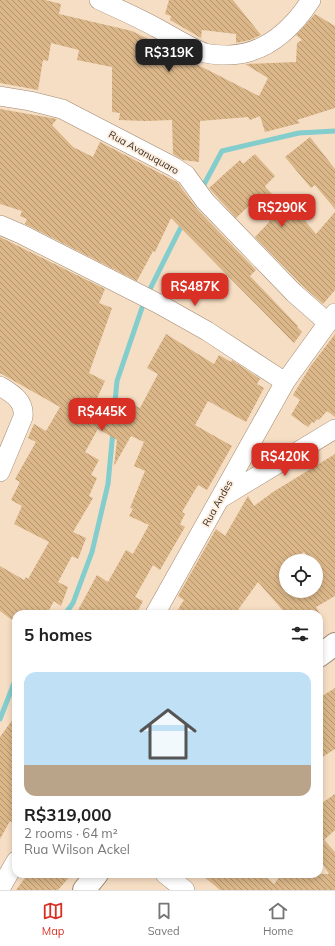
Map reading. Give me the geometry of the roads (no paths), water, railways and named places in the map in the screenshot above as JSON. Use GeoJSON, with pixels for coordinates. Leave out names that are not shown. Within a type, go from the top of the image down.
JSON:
{"type":"FeatureCollection","features":[{"type":"Feature","properties":{"kind":"main road"},"geometry":{"type":"LineString","coordinates":[[323,653],[335,644]]}},
{"type":"Feature","properties":{"kind":"main road"},"geometry":{"type":"LineString","coordinates":[[84,890],[94,878]]}},
{"type":"Feature","properties":{"kind":"street"},"geometry":{"type":"LineString","coordinates":[[99,0],[138,17],[204,52],[218,55],[236,55],[255,51],[286,31],[311,0]]}},
{"type":"Feature","properties":{"kind":"street","name":"Rua Avanuquaro"},"geometry":{"type":"LineString","coordinates":[[0,96],[30,101],[62,109],[174,167],[186,175],[205,201],[294,293],[331,317]]}},
{"type":"Feature","properties":{"kind":"street"},"geometry":{"type":"LineString","coordinates":[[0,225],[21,234],[159,304],[207,331],[285,382]]}},
{"type":"Feature","properties":{"kind":"street","name":"Rua Andes"},"geometry":{"type":"LineString","coordinates":[[157,610],[285,382],[331,317]]}},
{"type":"Feature","properties":{"kind":"street"},"geometry":{"type":"LineString","coordinates":[[0,386],[18,399],[23,407],[24,418],[0,472]]}},
{"type":"Feature","properties":{"kind":"street"},"geometry":{"type":"LineString","coordinates":[[220,498],[335,429]]}},
{"type":"Feature","properties":{"kind":"street"},"geometry":{"type":"LineString","coordinates":[[0,889],[12,868]]}},
{"type":"Feature","properties":{"kind":"street"},"geometry":{"type":"LineString","coordinates":[[170,878],[185,890]]}},
{"type":"Feature","properties":{"kind":"waterway"},"geometry":{"type":"LineString","coordinates":[[201,190],[222,151],[299,133],[335,131]]}},
{"type":"Feature","properties":{"kind":"waterway"},"geometry":{"type":"LineString","coordinates":[[113,423],[117,381],[145,299],[183,223]]}},
{"type":"Feature","properties":{"kind":"waterway"},"geometry":{"type":"LineString","coordinates":[[68,610],[73,603],[92,552],[108,484],[113,431]]}},
{"type":"Feature","properties":{"kind":"waterway"},"geometry":{"type":"LineString","coordinates":[[0,719],[12,688]]}}]}
